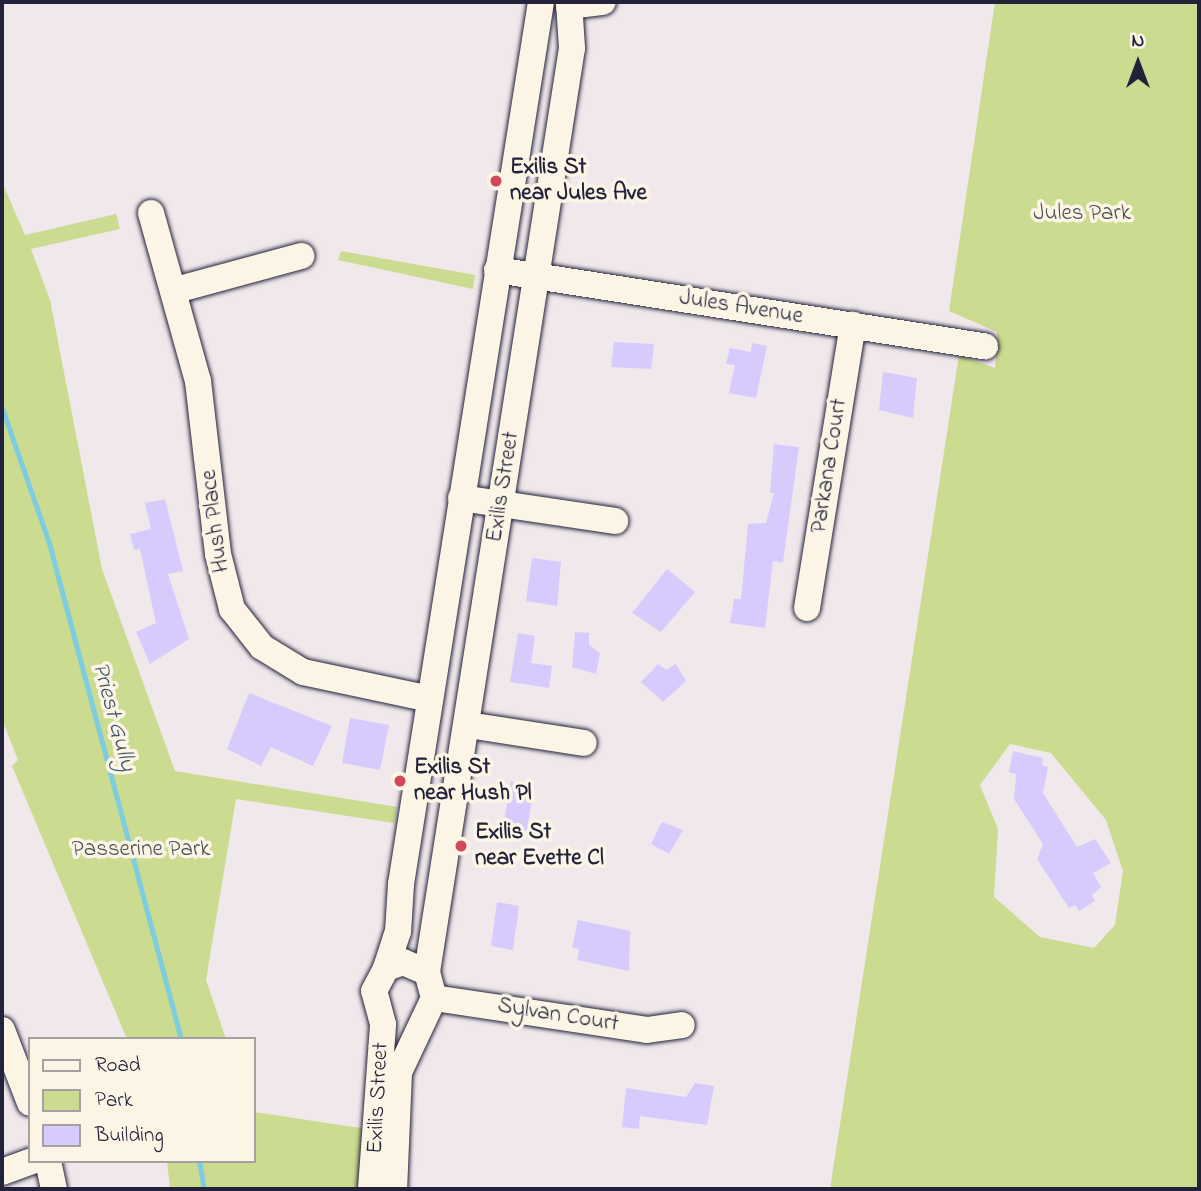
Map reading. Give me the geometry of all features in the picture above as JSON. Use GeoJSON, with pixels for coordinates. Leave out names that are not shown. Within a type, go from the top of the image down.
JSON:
{"type":"FeatureCollection","features":[{"type":"Feature","properties":{"kind":"street","name":"Exilis Street"},"geometry":{"type":"LineString","coordinates":[[371,1189],[382,1054],[376,982],[386,968],[398,932],[401,884],[541,2]]}},
{"type":"Feature","properties":{"kind":"street"},"geometry":{"type":"LineString","coordinates":[[569,4],[603,2]]}},
{"type":"Feature","properties":{"kind":"street","name":"Exilis Street"},"geometry":{"type":"LineString","coordinates":[[394,1189],[399,1072],[429,1007],[427,972],[468,725],[572,48],[569,4]]}},
{"type":"Feature","properties":{"kind":"street","name":"Hush Place"},"geometry":{"type":"LineString","coordinates":[[151,213],[176,290],[205,416],[218,554],[232,609],[262,647],[303,672],[430,699]]}},
{"type":"Feature","properties":{"kind":"street"},"geometry":{"type":"LineString","coordinates":[[176,290],[301,256]]}},
{"type":"Feature","properties":{"kind":"street","name":"Jules Avenue"},"geometry":{"type":"LineString","coordinates":[[497,270],[985,346]]}},
{"type":"Feature","properties":{"kind":"street","name":"Parkana Court"},"geometry":{"type":"LineString","coordinates":[[807,608],[853,325]]}},
{"type":"Feature","properties":{"kind":"street"},"geometry":{"type":"LineString","coordinates":[[461,498],[615,521]]}},
{"type":"Feature","properties":{"kind":"street"},"geometry":{"type":"LineString","coordinates":[[468,725],[584,743]]}},
{"type":"Feature","properties":{"kind":"street"},"geometry":{"type":"LineString","coordinates":[[386,968],[412,963],[427,972]]}},
{"type":"Feature","properties":{"kind":"street","name":"Exilis Street"},"geometry":{"type":"LineString","coordinates":[[378,1007],[394,1021],[429,1007]]}},
{"type":"Feature","properties":{"kind":"street","name":"Sylvan Court"},"geometry":{"type":"LineString","coordinates":[[429,1007],[647,1030],[682,1025]]}},
{"type":"Feature","properties":{"kind":"street"},"geometry":{"type":"LineString","coordinates":[[2,1030],[28,1098]]}},
{"type":"Feature","properties":{"kind":"street"},"geometry":{"type":"LineString","coordinates":[[2,1172],[28,1162]]}},
{"type":"Feature","properties":{"kind":"street"},"geometry":{"type":"LineString","coordinates":[[48,1163],[54,1189]]}},
{"type":"Feature","properties":{"kind":"green space","name":"Jules Park"},"geometry":{"type":"Polygon","coordinates":[[[995,2],[1199,2],[1199,1189],[830,1189],[959,355],[995,368],[997,332],[949,311],[995,2]],[[1010,744],[980,785],[998,829],[994,897],[1040,937],[1094,948],[1115,925],[1123,871],[1106,820],[1051,753],[1010,744]]]}},
{"type":"Feature","properties":{"kind":"green space","name":"Passerine Park"},"geometry":{"type":"Polygon","coordinates":[[[2,182],[25,235],[116,214],[120,229],[31,249],[50,300],[102,569],[175,771],[397,807],[394,823],[236,799],[206,980],[225,1037],[126,1037],[12,766],[18,760],[2,719],[2,182]]]}},
{"type":"Feature","properties":{"kind":"green space"},"geometry":{"type":"Polygon","coordinates":[[[341,251],[475,275],[473,289],[338,260],[341,251]]]}},
{"type":"Feature","properties":{"kind":"green space"},"geometry":{"type":"Polygon","coordinates":[[[256,1112],[367,1129],[364,1189],[170,1189],[167,1163],[256,1163],[256,1112]]]}},
{"type":"Feature","properties":{"kind":"building"},"geometry":{"type":"Polygon","coordinates":[[[614,342],[654,344],[651,369],[611,367],[614,342]]]}},
{"type":"Feature","properties":{"kind":"building"},"geometry":{"type":"Polygon","coordinates":[[[752,343],[767,346],[756,398],[729,393],[735,365],[726,364],[730,348],[751,352],[752,343]]]}},
{"type":"Feature","properties":{"kind":"building"},"geometry":{"type":"Polygon","coordinates":[[[883,372],[917,378],[913,418],[879,410],[883,372]]]}},
{"type":"Feature","properties":{"kind":"building"},"geometry":{"type":"Polygon","coordinates":[[[774,444],[799,447],[783,562],[773,561],[765,628],[730,623],[734,599],[741,599],[748,524],[766,523],[774,493],[770,493],[774,444]]]}},
{"type":"Feature","properties":{"kind":"building"},"geometry":{"type":"Polygon","coordinates":[[[165,499],[183,571],[168,574],[189,639],[150,664],[136,632],[156,623],[140,549],[134,550],[130,534],[151,529],[145,503],[165,499]]]}},
{"type":"Feature","properties":{"kind":"building"},"geometry":{"type":"Polygon","coordinates":[[[532,558],[561,562],[557,606],[526,601],[532,558]]]}},
{"type":"Feature","properties":{"kind":"building"},"geometry":{"type":"Polygon","coordinates":[[[667,569],[695,592],[661,632],[632,613],[667,569]]]}},
{"type":"Feature","properties":{"kind":"building"},"geometry":{"type":"Polygon","coordinates":[[[575,632],[589,633],[589,645],[600,653],[596,674],[572,667],[575,632]]]}},
{"type":"Feature","properties":{"kind":"building"},"geometry":{"type":"Polygon","coordinates":[[[518,633],[535,636],[531,663],[552,666],[549,688],[510,682],[518,633]]]}},
{"type":"Feature","properties":{"kind":"building"},"geometry":{"type":"Polygon","coordinates":[[[658,664],[666,670],[676,664],[686,681],[663,702],[641,682],[658,664]]]}},
{"type":"Feature","properties":{"kind":"building"},"geometry":{"type":"Polygon","coordinates":[[[249,693],[332,726],[313,766],[271,747],[261,766],[227,749],[249,693]]]}},
{"type":"Feature","properties":{"kind":"building"},"geometry":{"type":"Polygon","coordinates":[[[350,718],[389,725],[380,770],[342,763],[350,718]]]}},
{"type":"Feature","properties":{"kind":"building"},"geometry":{"type":"Polygon","coordinates":[[[1013,751],[1043,758],[1042,765],[1048,767],[1043,793],[1077,847],[1095,839],[1111,863],[1093,873],[1101,887],[1092,895],[1095,901],[1079,911],[1075,905],[1069,908],[1037,859],[1043,844],[1014,799],[1016,774],[1009,772],[1013,751]]]}},
{"type":"Feature","properties":{"kind":"building"},"geometry":{"type":"Polygon","coordinates":[[[511,781],[534,786],[527,831],[503,827],[511,781]]]}},
{"type":"Feature","properties":{"kind":"building"},"geometry":{"type":"Polygon","coordinates":[[[662,822],[683,830],[669,854],[651,844],[662,822]]]}},
{"type":"Feature","properties":{"kind":"building"},"geometry":{"type":"Polygon","coordinates":[[[497,902],[519,906],[513,950],[491,946],[497,902]]]}},
{"type":"Feature","properties":{"kind":"building"},"geometry":{"type":"Polygon","coordinates":[[[578,920],[630,931],[629,971],[577,960],[579,949],[572,948],[578,920]]]}},
{"type":"Feature","properties":{"kind":"building"},"geometry":{"type":"Polygon","coordinates":[[[695,1083],[714,1086],[707,1125],[640,1116],[639,1129],[622,1127],[626,1088],[686,1097],[695,1083]]]}},
{"type":"Feature","properties":{"kind":"waterway","name":"Priest Gully"},"geometry":{"type":"LineString","coordinates":[[2,408],[49,543],[180,1037]]}},
{"type":"Feature","properties":{"kind":"waterway","name":"Priest Gully"},"geometry":{"type":"LineString","coordinates":[[199,1163],[204,1189]]}},
{"type":"Feature","properties":{"kind":"place","name":"Exilis St near Jules Ave"},"geometry":{"type":"Point","coordinates":[496,181]}},
{"type":"Feature","properties":{"kind":"place","name":"Exilis St near Hush Pl"},"geometry":{"type":"Point","coordinates":[400,781]}},
{"type":"Feature","properties":{"kind":"place","name":"Exilis St near Evette Cl"},"geometry":{"type":"Point","coordinates":[461,846]}}]}
